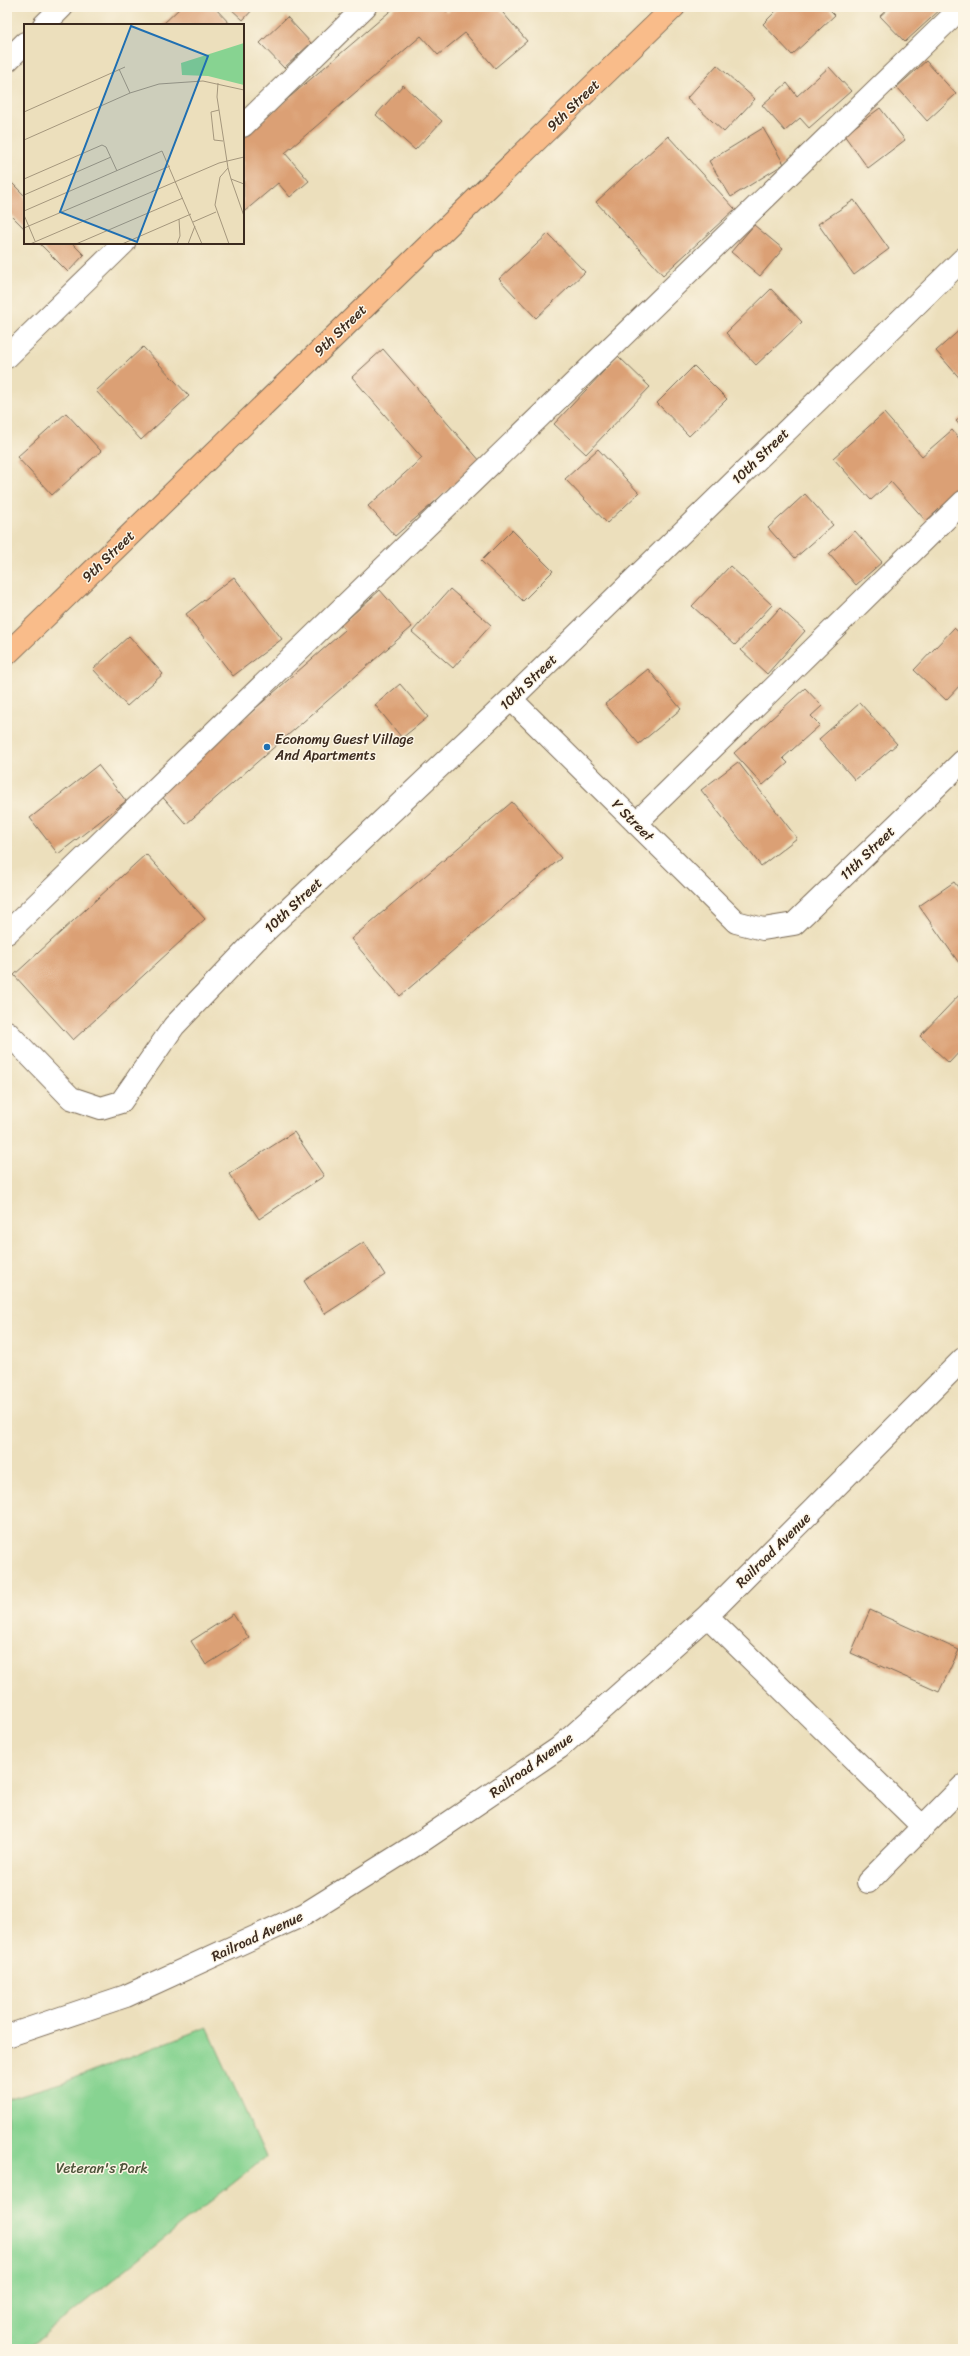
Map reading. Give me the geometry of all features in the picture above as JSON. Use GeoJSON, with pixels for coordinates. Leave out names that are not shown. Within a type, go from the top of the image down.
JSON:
{"type":"FeatureCollection","features":[{"type":"Feature","properties":{"kind":"main road","name":"9th Street"},"geometry":{"type":"LineString","coordinates":[[7,654],[674,7]]}},
{"type":"Feature","properties":{"kind":"street"},"geometry":{"type":"LineString","coordinates":[[45,24],[62,7]]}},
{"type":"Feature","properties":{"kind":"street"},"geometry":{"type":"LineString","coordinates":[[244,125],[365,7]]}},
{"type":"Feature","properties":{"kind":"street"},"geometry":{"type":"LineString","coordinates":[[7,933],[962,7]]}},
{"type":"Feature","properties":{"kind":"street"},"geometry":{"type":"LineString","coordinates":[[7,61],[24,44]]}},
{"type":"Feature","properties":{"kind":"street"},"geometry":{"type":"LineString","coordinates":[[7,357],[123,244]]}},
{"type":"Feature","properties":{"kind":"street","name":"10th Street"},"geometry":{"type":"LineString","coordinates":[[7,1032],[72,1098],[101,1108],[121,1102],[174,1026],[256,940],[511,699],[963,258]]}},
{"type":"Feature","properties":{"kind":"street"},"geometry":{"type":"LineString","coordinates":[[636,823],[963,502]]}},
{"type":"Feature","properties":{"kind":"street","name":"Y Street"},"geometry":{"type":"LineString","coordinates":[[511,699],[736,922],[763,929]]}},
{"type":"Feature","properties":{"kind":"street","name":"11th Street"},"geometry":{"type":"LineString","coordinates":[[763,929],[794,924],[963,761]]}},
{"type":"Feature","properties":{"kind":"street","name":"Railroad Avenue"},"geometry":{"type":"LineString","coordinates":[[7,2036],[126,1996],[305,1914],[425,1840],[559,1748],[707,1616],[963,1359]]}},
{"type":"Feature","properties":{"kind":"street"},"geometry":{"type":"LineString","coordinates":[[707,1616],[923,1827]]}},
{"type":"Feature","properties":{"kind":"street"},"geometry":{"type":"LineString","coordinates":[[868,1882],[963,1786]]}},
{"type":"Feature","properties":{"kind":"green space","name":"Veteran's Park"},"geometry":{"type":"Polygon","coordinates":[[[207,2027],[266,2157],[26,2349],[7,2349],[7,2099],[67,2081],[207,2027]]]}},
{"type":"Feature","properties":{"kind":"building"},"geometry":{"type":"Polygon","coordinates":[[[181,7],[214,7],[230,24],[163,24],[181,7]]]}},
{"type":"Feature","properties":{"kind":"building"},"geometry":{"type":"Polygon","coordinates":[[[229,7],[255,7],[243,20],[229,7]]]}},
{"type":"Feature","properties":{"kind":"building"},"geometry":{"type":"Polygon","coordinates":[[[395,7],[442,7],[447,12],[452,7],[498,7],[527,41],[495,68],[465,33],[438,55],[421,36],[285,153],[309,181],[290,197],[278,183],[245,211],[244,136],[395,7]]]}},
{"type":"Feature","properties":{"kind":"building"},"geometry":{"type":"Polygon","coordinates":[[[780,7],[827,7],[835,15],[792,55],[763,24],[780,7]]]}},
{"type":"Feature","properties":{"kind":"building"},"geometry":{"type":"Polygon","coordinates":[[[890,7],[943,7],[905,42],[880,16],[890,7]]]}},
{"type":"Feature","properties":{"kind":"building"},"geometry":{"type":"Polygon","coordinates":[[[287,17],[311,43],[284,68],[260,43],[287,17]]]}},
{"type":"Feature","properties":{"kind":"building"},"geometry":{"type":"Polygon","coordinates":[[[926,61],[956,94],[927,121],[897,87],[926,61]]]}},
{"type":"Feature","properties":{"kind":"building"},"geometry":{"type":"Polygon","coordinates":[[[717,65],[755,99],[724,132],[687,98],[717,65]]]}},
{"type":"Feature","properties":{"kind":"building"},"geometry":{"type":"Polygon","coordinates":[[[829,67],[851,91],[809,128],[800,118],[785,131],[762,105],[787,83],[797,96],[829,67]]]}},
{"type":"Feature","properties":{"kind":"building"},"geometry":{"type":"Polygon","coordinates":[[[403,85],[442,121],[415,150],[376,115],[403,85]]]}},
{"type":"Feature","properties":{"kind":"building"},"geometry":{"type":"Polygon","coordinates":[[[880,108],[905,140],[868,168],[844,135],[880,108]]]}},
{"type":"Feature","properties":{"kind":"building"},"geometry":{"type":"Polygon","coordinates":[[[763,128],[784,164],[731,197],[709,161],[763,128]]]}},
{"type":"Feature","properties":{"kind":"building"},"geometry":{"type":"Polygon","coordinates":[[[668,136],[735,209],[663,275],[596,202],[668,136]]]}},
{"type":"Feature","properties":{"kind":"building"},"geometry":{"type":"Polygon","coordinates":[[[7,178],[24,195],[24,228],[7,211],[7,178]]]}},
{"type":"Feature","properties":{"kind":"building"},"geometry":{"type":"Polygon","coordinates":[[[854,200],[889,249],[854,275],[818,224],[854,200]]]}},
{"type":"Feature","properties":{"kind":"building"},"geometry":{"type":"Polygon","coordinates":[[[754,225],[783,249],[760,276],[731,252],[754,225]]]}},
{"type":"Feature","properties":{"kind":"building"},"geometry":{"type":"Polygon","coordinates":[[[548,234],[585,272],[536,318],[499,279],[548,234]]]}},
{"type":"Feature","properties":{"kind":"building"},"geometry":{"type":"Polygon","coordinates":[[[40,244],[73,244],[84,255],[68,272],[40,244]]]}},
{"type":"Feature","properties":{"kind":"building"},"geometry":{"type":"Polygon","coordinates":[[[771,289],[802,322],[756,365],[726,333],[771,289]]]}},
{"type":"Feature","properties":{"kind":"building"},"geometry":{"type":"Polygon","coordinates":[[[963,327],[963,382],[936,351],[963,327]]]}},
{"type":"Feature","properties":{"kind":"building"},"geometry":{"type":"Polygon","coordinates":[[[143,347],[189,396],[141,440],[96,391],[143,347]]]}},
{"type":"Feature","properties":{"kind":"building"},"geometry":{"type":"Polygon","coordinates":[[[383,349],[481,462],[395,536],[368,506],[422,458],[352,377],[383,349]]]}},
{"type":"Feature","properties":{"kind":"building"},"geometry":{"type":"Polygon","coordinates":[[[618,356],[650,387],[586,454],[554,424],[618,356]]]}},
{"type":"Feature","properties":{"kind":"building"},"geometry":{"type":"Polygon","coordinates":[[[694,366],[727,399],[689,436],[657,403],[694,366]]]}},
{"type":"Feature","properties":{"kind":"building"},"geometry":{"type":"Polygon","coordinates":[[[66,413],[101,451],[52,495],[17,457],[66,413]]]}},
{"type":"Feature","properties":{"kind":"building"},"geometry":{"type":"Polygon","coordinates":[[[884,413],[922,456],[952,430],[963,443],[963,488],[926,521],[891,482],[871,500],[833,458],[884,413]]]}},
{"type":"Feature","properties":{"kind":"building"},"geometry":{"type":"Polygon","coordinates":[[[963,416],[963,429],[956,421],[963,416]]]}},
{"type":"Feature","properties":{"kind":"building"},"geometry":{"type":"Polygon","coordinates":[[[598,449],[639,493],[607,523],[565,479],[598,449]]]}},
{"type":"Feature","properties":{"kind":"building"},"geometry":{"type":"Polygon","coordinates":[[[805,494],[833,525],[795,558],[768,528],[805,494]]]}},
{"type":"Feature","properties":{"kind":"building"},"geometry":{"type":"Polygon","coordinates":[[[512,530],[553,571],[523,601],[481,561],[512,530]]]}},
{"type":"Feature","properties":{"kind":"building"},"geometry":{"type":"Polygon","coordinates":[[[855,531],[882,562],[856,585],[829,554],[855,531]]]}},
{"type":"Feature","properties":{"kind":"building"},"geometry":{"type":"Polygon","coordinates":[[[730,566],[772,605],[735,645],[692,606],[730,566]]]}},
{"type":"Feature","properties":{"kind":"building"},"geometry":{"type":"Polygon","coordinates":[[[234,577],[282,639],[233,676],[186,614],[234,577]]]}},
{"type":"Feature","properties":{"kind":"building"},"geometry":{"type":"Polygon","coordinates":[[[450,589],[491,625],[453,668],[412,632],[450,589]]]}},
{"type":"Feature","properties":{"kind":"building"},"geometry":{"type":"Polygon","coordinates":[[[380,590],[412,627],[186,824],[159,793],[345,630],[341,625],[380,590]]]}},
{"type":"Feature","properties":{"kind":"building"},"geometry":{"type":"Polygon","coordinates":[[[780,608],[805,631],[767,674],[741,650],[780,608]]]}},
{"type":"Feature","properties":{"kind":"building"},"geometry":{"type":"Polygon","coordinates":[[[954,628],[963,636],[963,682],[946,700],[914,670],[954,628]]]}},
{"type":"Feature","properties":{"kind":"building"},"geometry":{"type":"Polygon","coordinates":[[[129,636],[163,674],[127,706],[93,669],[129,636]]]}},
{"type":"Feature","properties":{"kind":"building"},"geometry":{"type":"Polygon","coordinates":[[[648,669],[681,709],[639,744],[605,704],[648,669]]]}},
{"type":"Feature","properties":{"kind":"building"},"geometry":{"type":"Polygon","coordinates":[[[400,684],[428,717],[402,738],[375,705],[400,684]]]}},
{"type":"Feature","properties":{"kind":"building"},"geometry":{"type":"Polygon","coordinates":[[[805,688],[822,706],[811,716],[820,725],[783,758],[788,763],[763,785],[734,753],[805,688]]]}},
{"type":"Feature","properties":{"kind":"building"},"geometry":{"type":"Polygon","coordinates":[[[860,703],[897,744],[855,780],[819,739],[860,703]]]}},
{"type":"Feature","properties":{"kind":"building"},"geometry":{"type":"Polygon","coordinates":[[[738,762],[797,838],[761,866],[701,790],[738,762]]]}},
{"type":"Feature","properties":{"kind":"building"},"geometry":{"type":"Polygon","coordinates":[[[98,765],[126,801],[58,854],[30,818],[98,765]]]}},
{"type":"Feature","properties":{"kind":"building"},"geometry":{"type":"Polygon","coordinates":[[[512,802],[561,858],[400,996],[351,939],[512,802]]]}},
{"type":"Feature","properties":{"kind":"building"},"geometry":{"type":"Polygon","coordinates":[[[146,854],[205,919],[73,1040],[14,975],[146,854]]]}},
{"type":"Feature","properties":{"kind":"building"},"geometry":{"type":"Polygon","coordinates":[[[954,882],[963,894],[963,961],[959,963],[919,906],[954,882]]]}},
{"type":"Feature","properties":{"kind":"building"},"geometry":{"type":"Polygon","coordinates":[[[963,991],[963,1048],[949,1063],[920,1036],[963,991]]]}},
{"type":"Feature","properties":{"kind":"building"},"geometry":{"type":"Polygon","coordinates":[[[294,1132],[324,1176],[259,1219],[229,1174],[294,1132]]]}},
{"type":"Feature","properties":{"kind":"building"},"geometry":{"type":"Polygon","coordinates":[[[364,1242],[385,1275],[325,1314],[304,1281],[364,1242]]]}},
{"type":"Feature","properties":{"kind":"building"},"geometry":{"type":"Polygon","coordinates":[[[870,1610],[959,1650],[939,1692],[851,1653],[870,1610]]]}},
{"type":"Feature","properties":{"kind":"building"},"geometry":{"type":"Polygon","coordinates":[[[233,1614],[249,1638],[206,1665],[191,1641],[233,1614]]]}},
{"type":"Feature","properties":{"kind":"place","name":"Economy Guest Village And Apartments"},"geometry":{"type":"Point","coordinates":[267,747]}}]}
